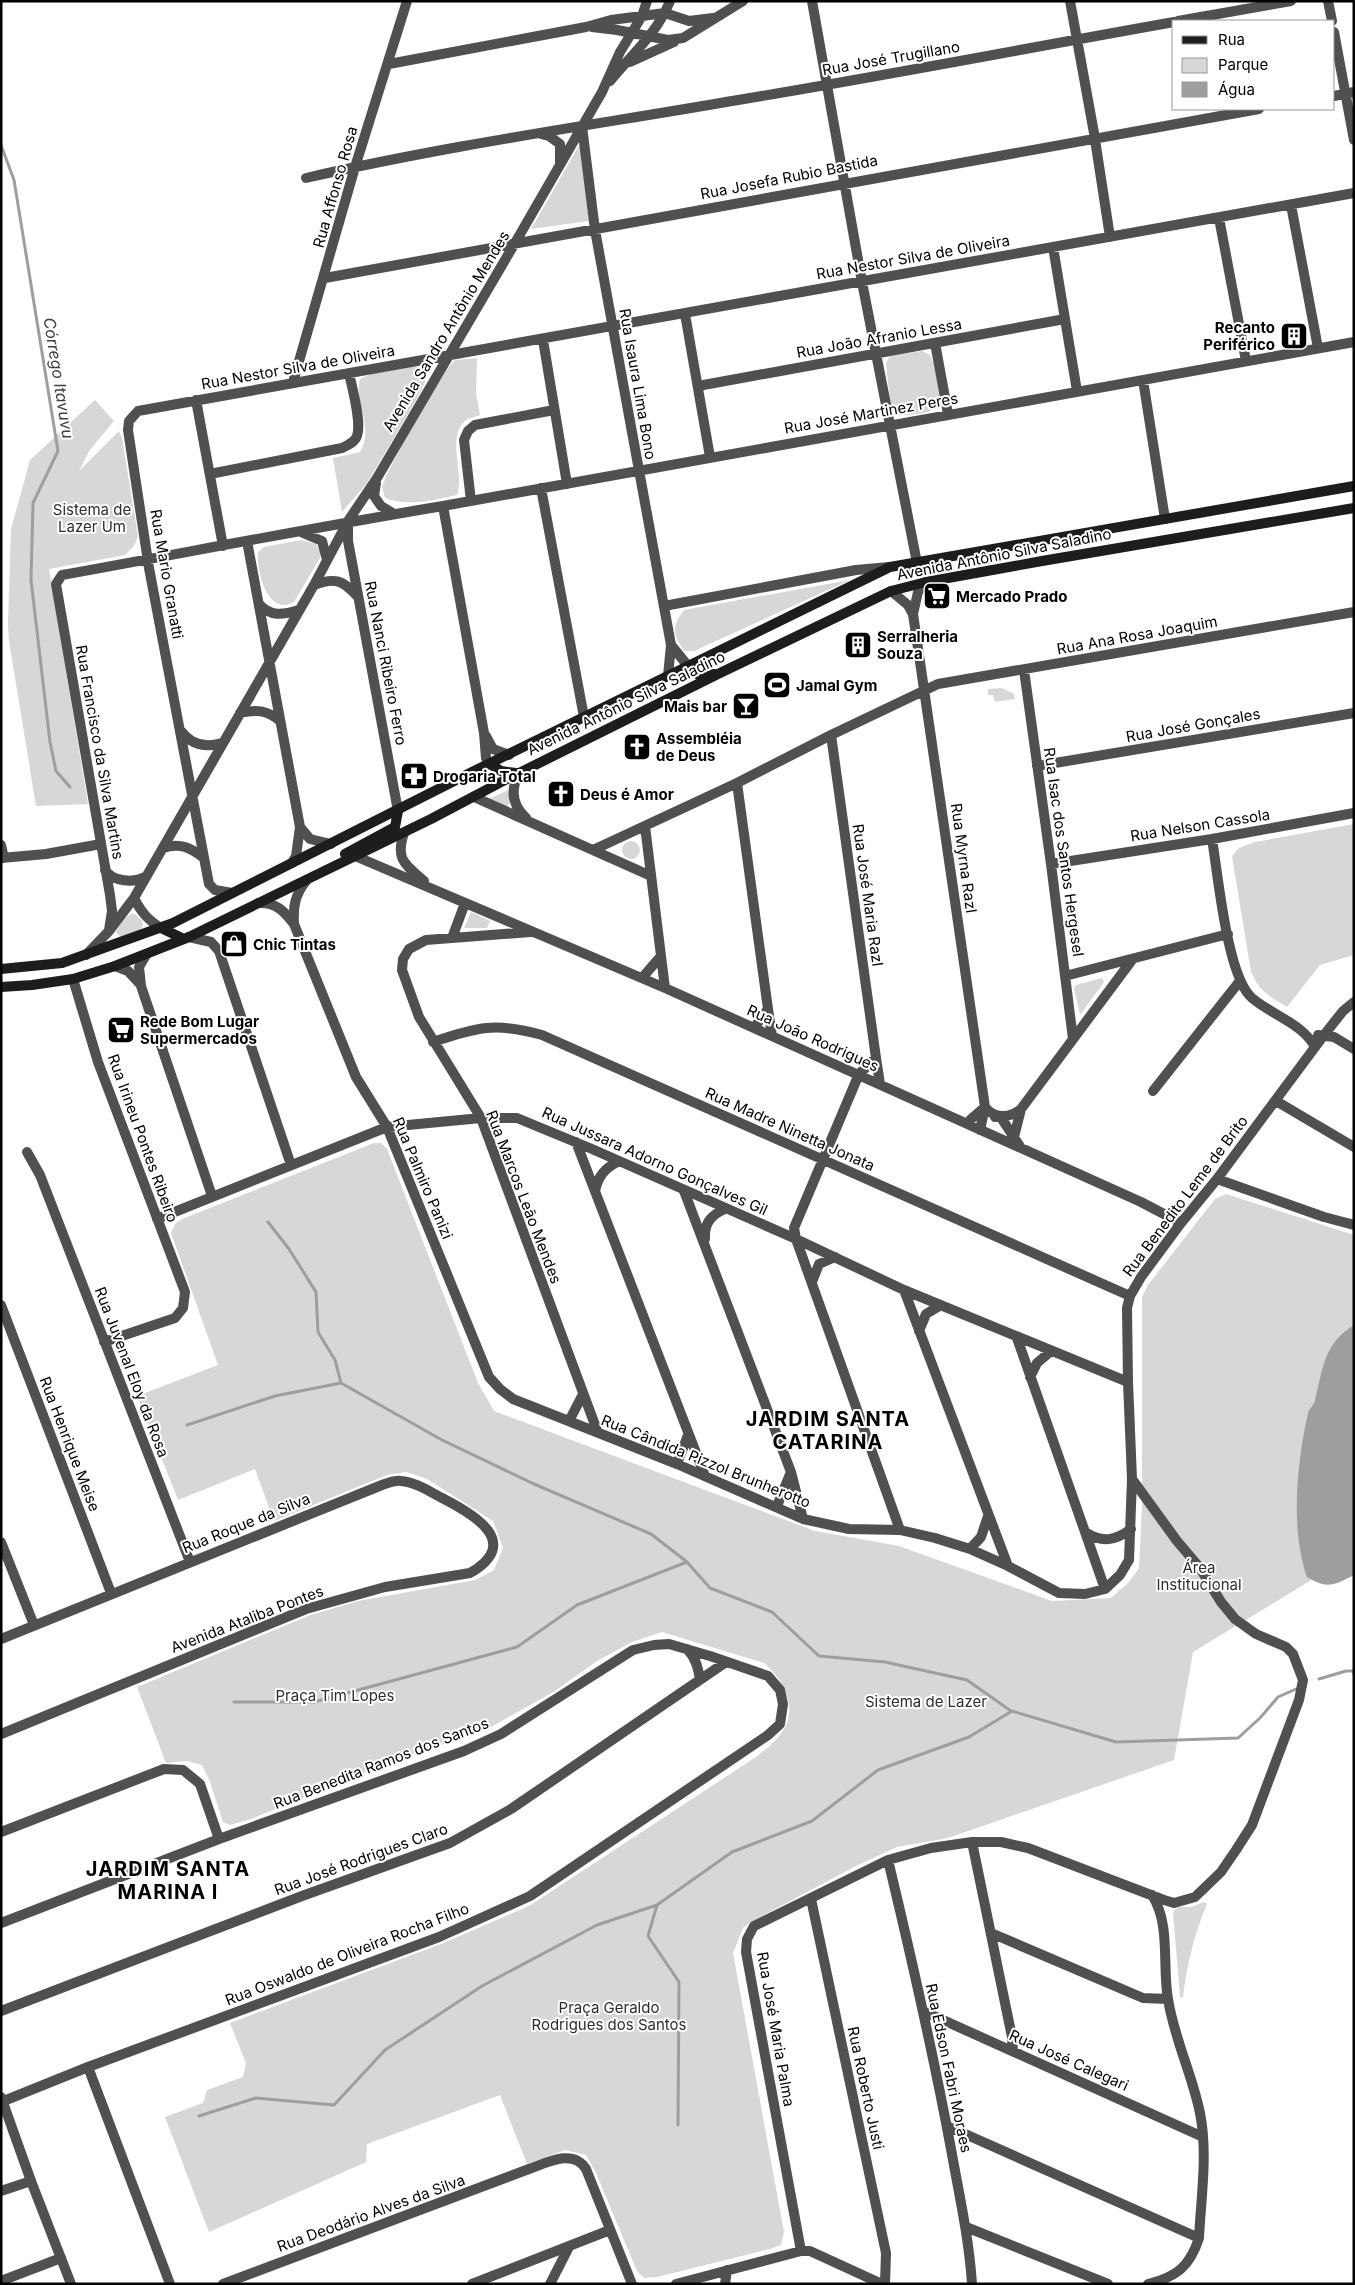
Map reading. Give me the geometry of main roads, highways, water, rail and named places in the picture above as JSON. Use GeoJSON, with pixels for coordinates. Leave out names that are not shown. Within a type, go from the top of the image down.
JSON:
{"type":"FeatureCollection","features":[{"type":"Feature","properties":{"kind":"main road","name":"Avenida Antônio Silva Saladino"},"geometry":{"type":"LineString","coordinates":[[1,968],[62,963],[192,915],[232,893],[584,717],[890,567],[1354,486]]}},
{"type":"Feature","properties":{"kind":"main road","name":"Avenida Antônio Silva Saladino"},"geometry":{"type":"LineString","coordinates":[[307,880],[720,673],[891,591],[926,582],[1354,508]]}},
{"type":"Feature","properties":{"kind":"main road"},"geometry":{"type":"LineString","coordinates":[[688,666],[697,674],[720,673]]}},
{"type":"Feature","properties":{"kind":"main road","name":"Avenida Antônio Silva Saladino"},"geometry":{"type":"LineString","coordinates":[[490,764],[501,772],[519,773]]}},
{"type":"Feature","properties":{"kind":"main road"},"geometry":{"type":"LineString","coordinates":[[1,987],[73,979],[146,955],[186,938],[307,880],[323,865],[391,830],[397,823],[398,811]]}},
{"type":"Feature","properties":{"kind":"main road"},"geometry":{"type":"LineString","coordinates":[[161,928],[186,938]]}},
{"type":"Feature","properties":{"kind":"water"},"geometry":{"type":"Polygon","coordinates":[[[1354,1325],[1354,1575],[1341,1582],[1325,1585],[1307,1577],[1302,1558],[1298,1538],[1297,1517],[1298,1474],[1308,1413],[1314,1402],[1326,1358],[1336,1340],[1354,1325]]]}},
{"type":"Feature","properties":{"kind":"waterway","name":"Córrego Itavuvu"},"geometry":{"type":"LineString","coordinates":[[1,145],[14,180],[58,451],[33,503],[31,580],[50,742],[56,771],[70,787]]}},
{"type":"Feature","properties":{"kind":"waterway"},"geometry":{"type":"LineString","coordinates":[[268,1222],[289,1249],[316,1292],[318,1332],[335,1360],[341,1383]]}},
{"type":"Feature","properties":{"kind":"waterway"},"geometry":{"type":"LineString","coordinates":[[187,1425],[275,1396],[341,1383],[442,1440],[534,1484],[651,1534],[687,1562],[710,1588],[772,1612],[819,1656],[885,1662],[967,1680],[1011,1711]]}},
{"type":"Feature","properties":{"kind":"waterway"},"geometry":{"type":"LineString","coordinates":[[234,1702],[314,1702],[517,1647],[577,1605],[687,1562]]}},
{"type":"Feature","properties":{"kind":"waterway"},"geometry":{"type":"LineString","coordinates":[[1319,1679],[1346,1671],[1353,1671],[1354,1674]]}},
{"type":"Feature","properties":{"kind":"waterway"},"geometry":{"type":"LineString","coordinates":[[199,2116],[256,2098],[334,2105],[385,2050],[482,1986],[597,1925],[657,1905],[732,1852],[812,1821],[878,1770],[969,1737],[1012,1711],[1116,1742],[1238,1738],[1260,1718],[1278,1697],[1296,1689]]}},
{"type":"Feature","properties":{"kind":"waterway"},"geometry":{"type":"LineString","coordinates":[[657,1905],[648,1936],[679,1982],[678,2125]]}},
{"type":"Feature","properties":{"kind":"place","name":"Recanto Periférico"},"geometry":{"type":"Point","coordinates":[1294,336]}},
{"type":"Feature","properties":{"kind":"place","name":"Mercado Prado"},"geometry":{"type":"Point","coordinates":[937,596]}},
{"type":"Feature","properties":{"kind":"place","name":"Serralheria Souza"},"geometry":{"type":"Point","coordinates":[858,645]}},
{"type":"Feature","properties":{"kind":"place","name":"Jamal Gym"},"geometry":{"type":"Point","coordinates":[777,685]}},
{"type":"Feature","properties":{"kind":"place","name":"Mais bar"},"geometry":{"type":"Point","coordinates":[746,706]}},
{"type":"Feature","properties":{"kind":"place","name":"Assembléia de Deus"},"geometry":{"type":"Point","coordinates":[637,747]}},
{"type":"Feature","properties":{"kind":"place","name":"Drogaria Total"},"geometry":{"type":"Point","coordinates":[414,776]}},
{"type":"Feature","properties":{"kind":"place","name":"Deus é Amor"},"geometry":{"type":"Point","coordinates":[561,794]}},
{"type":"Feature","properties":{"kind":"place","name":"Chic Tintas"},"geometry":{"type":"Point","coordinates":[234,944]}},
{"type":"Feature","properties":{"kind":"place","name":"Rede Bom Lugar Supermercados"},"geometry":{"type":"Point","coordinates":[121,1030]}},
{"type":"Feature","properties":{"kind":"district","name":"JARDIM SANTA CATARINA"},"geometry":{"type":"Point","coordinates":[828,1430]}},
{"type":"Feature","properties":{"kind":"district","name":"JARDIM SANTA MARINA I"},"geometry":{"type":"Point","coordinates":[168,1880]}},
{"type":"Feature","properties":{"kind":"park label","name":"Sistema de Lazer Um"},"geometry":{"type":"Point","coordinates":[92,518]}},
{"type":"Feature","properties":{"kind":"park label","name":"Área Institucional"},"geometry":{"type":"Point","coordinates":[1199,1576]}},
{"type":"Feature","properties":{"kind":"park label","name":"Praça Tim Lopes"},"geometry":{"type":"Point","coordinates":[335,1695]}},
{"type":"Feature","properties":{"kind":"park label","name":"Sistema de Lazer"},"geometry":{"type":"Point","coordinates":[926,1701]}},
{"type":"Feature","properties":{"kind":"park label","name":"Praça Geraldo Rodrigues dos Santos"},"geometry":{"type":"Point","coordinates":[609,2016]}}]}
